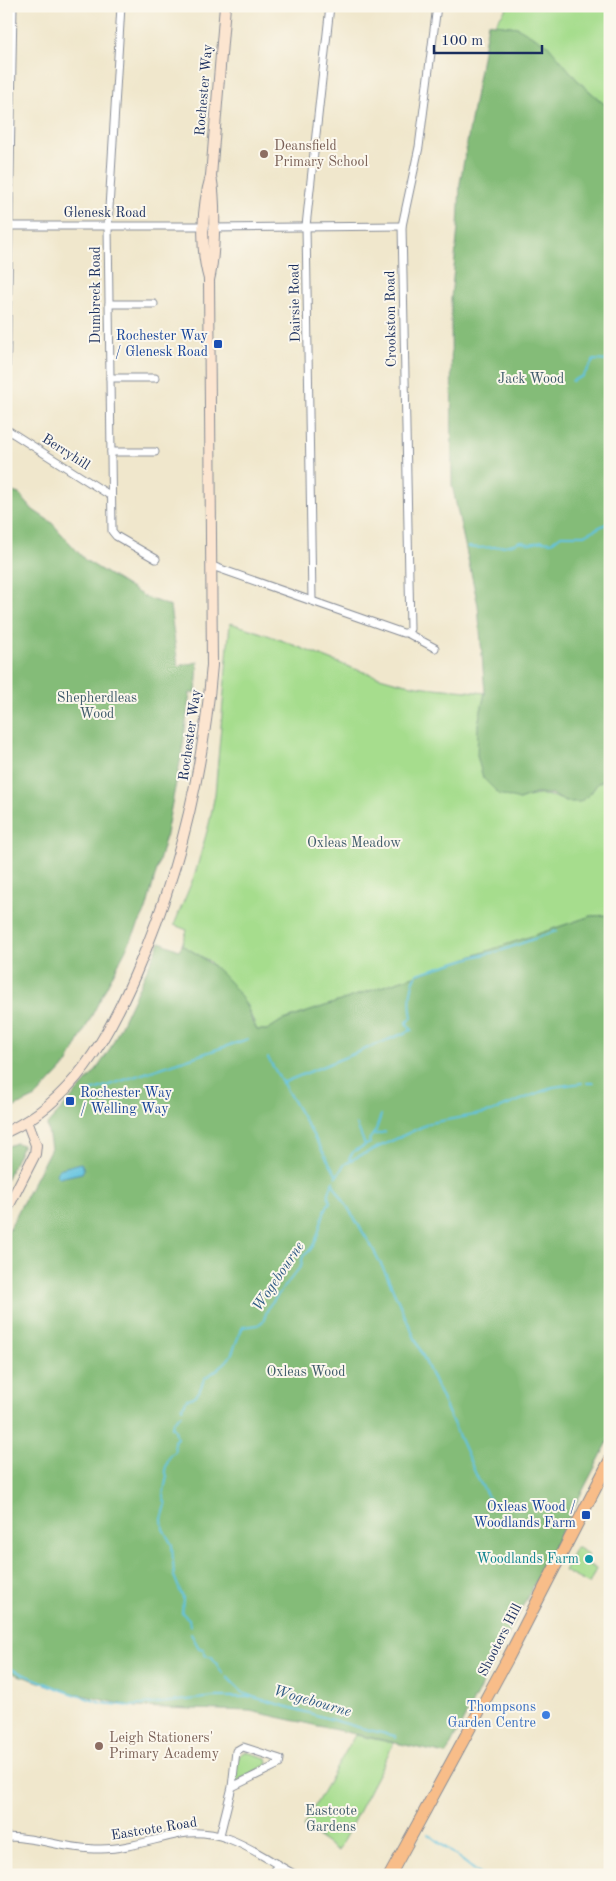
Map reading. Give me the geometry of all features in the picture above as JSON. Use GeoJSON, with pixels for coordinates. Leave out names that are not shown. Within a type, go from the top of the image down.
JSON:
{"type":"FeatureCollection","features":[{"type":"Feature","properties":{"kind":"main road","name":"Shooters Hill"},"geometry":{"type":"LineString","coordinates":[[390,1875],[507,1660],[610,1460]]}},
{"type":"Feature","properties":{"kind":"street"},"geometry":{"type":"LineString","coordinates":[[6,391],[13,6]]}},
{"type":"Feature","properties":{"kind":"street","name":"Dumbreck Road"},"geometry":{"type":"LineString","coordinates":[[121,6],[108,225],[113,534],[156,559]]}},
{"type":"Feature","properties":{"kind":"street","name":"Rochester Way"},"geometry":{"type":"LineString","coordinates":[[6,1132],[27,1122],[66,1091],[79,1076],[96,1050],[128,989],[162,912],[189,821],[208,714],[212,665],[209,280],[205,265],[208,227],[206,194],[211,176],[225,6]]}},
{"type":"Feature","properties":{"kind":"street","name":"Dairsie Road"},"geometry":{"type":"LineString","coordinates":[[312,600],[306,226],[330,6]]}},
{"type":"Feature","properties":{"kind":"street","name":"Crookston Road"},"geometry":{"type":"LineString","coordinates":[[408,633],[410,629],[402,226],[419,147],[437,6]]}},
{"type":"Feature","properties":{"kind":"street","name":"Glenesk Road"},"geometry":{"type":"LineString","coordinates":[[8,226],[402,226]]}},
{"type":"Feature","properties":{"kind":"street"},"geometry":{"type":"LineString","coordinates":[[109,304],[154,304]]}},
{"type":"Feature","properties":{"kind":"street"},"geometry":{"type":"LineString","coordinates":[[110,378],[155,378]]}},
{"type":"Feature","properties":{"kind":"street","name":"Berryhill"},"geometry":{"type":"LineString","coordinates":[[6,429],[111,496]]}},
{"type":"Feature","properties":{"kind":"street"},"geometry":{"type":"LineString","coordinates":[[111,452],[156,452]]}},
{"type":"Feature","properties":{"kind":"street"},"geometry":{"type":"LineString","coordinates":[[212,566],[403,633],[408,633],[434,648]]}},
{"type":"Feature","properties":{"kind":"street"},"geometry":{"type":"LineString","coordinates":[[6,1211],[35,1154],[36,1145],[27,1122]]}},
{"type":"Feature","properties":{"kind":"street"},"geometry":{"type":"LineString","coordinates":[[220,1836],[232,1787],[235,1755],[239,1748],[280,1759],[279,1764],[232,1787]]}},
{"type":"Feature","properties":{"kind":"street","name":"Eastcote Road"},"geometry":{"type":"LineString","coordinates":[[6,1837],[28,1838],[74,1848],[104,1849],[191,1833],[220,1836],[244,1845],[296,1875]]}},
{"type":"Feature","properties":{"kind":"street"},"geometry":{"type":"LineString","coordinates":[[272,1875],[278,1864]]}},
{"type":"Feature","properties":{"kind":"green space"},"geometry":{"type":"Polygon","coordinates":[[[508,6],[610,6],[610,109],[517,27],[495,24],[508,6]]]}},
{"type":"Feature","properties":{"kind":"green space","name":"Jack Wood"},"geometry":{"type":"Polygon","coordinates":[[[488,23],[517,27],[548,45],[579,82],[610,109],[610,778],[598,783],[590,794],[580,802],[566,802],[551,794],[535,794],[519,800],[499,794],[483,778],[477,756],[478,724],[485,693],[478,605],[452,485],[451,298],[458,228],[460,183],[488,23]]]}},
{"type":"Feature","properties":{"kind":"green space","name":"Shepherdleas Wood"},"geometry":{"type":"Polygon","coordinates":[[[6,490],[19,494],[33,510],[51,522],[85,560],[145,597],[170,606],[178,666],[198,662],[196,693],[190,693],[182,752],[165,839],[146,910],[67,1064],[36,1097],[6,1111],[6,490]]]}},
{"type":"Feature","properties":{"kind":"green space","name":"Oxleas Meadow"},"geometry":{"type":"Polygon","coordinates":[[[230,623],[394,681],[405,684],[485,693],[478,724],[519,800],[542,795],[566,802],[590,794],[598,783],[610,778],[610,915],[591,916],[281,1021],[267,1030],[257,1030],[246,1004],[209,961],[182,945],[187,930],[174,925],[195,874],[215,794],[230,623]]]}},
{"type":"Feature","properties":{"kind":"green space","name":"Oxleas Wood"},"geometry":{"type":"Polygon","coordinates":[[[610,915],[610,1438],[446,1754],[250,1711],[136,1707],[72,1693],[6,1671],[6,1235],[51,1148],[47,1125],[94,1073],[109,1051],[160,942],[179,950],[182,945],[217,969],[232,984],[246,1005],[257,1030],[267,1030],[281,1021],[591,916],[610,915]]]}},
{"type":"Feature","properties":{"kind":"green space"},"geometry":{"type":"Polygon","coordinates":[[[16,1143],[23,1145],[6,1180],[6,1147],[16,1143]]]}},
{"type":"Feature","properties":{"kind":"green space"},"geometry":{"type":"Polygon","coordinates":[[[576,1547],[588,1554],[584,1562],[596,1569],[589,1584],[564,1571],[576,1547]]]}},
{"type":"Feature","properties":{"kind":"green space","name":"Eastcote Gardens"},"geometry":{"type":"Polygon","coordinates":[[[355,1735],[394,1743],[338,1851],[303,1827],[355,1735]]]}},
{"type":"Feature","properties":{"kind":"green space"},"geometry":{"type":"Polygon","coordinates":[[[246,1752],[267,1758],[268,1764],[235,1782],[239,1756],[246,1752]]]}},
{"type":"Feature","properties":{"kind":"water"},"geometry":{"type":"Polygon","coordinates":[[[81,1163],[84,1169],[82,1173],[59,1178],[56,1174],[59,1169],[81,1163]]]}},
{"type":"Feature","properties":{"kind":"waterway"},"geometry":{"type":"LineString","coordinates":[[572,381],[583,376],[594,360],[610,361]]}},
{"type":"Feature","properties":{"kind":"waterway"},"geometry":{"type":"LineString","coordinates":[[468,547],[495,547],[510,545],[520,541],[530,544],[542,541],[552,542],[561,535],[584,535],[610,522]]}},
{"type":"Feature","properties":{"kind":"waterway"},"geometry":{"type":"LineString","coordinates":[[282,1083],[412,1030],[406,1023],[412,1018],[411,995],[417,974],[500,951],[556,931]]}},
{"type":"Feature","properties":{"kind":"waterway"},"geometry":{"type":"LineString","coordinates":[[88,1092],[248,1039]]}},
{"type":"Feature","properties":{"kind":"waterway"},"geometry":{"type":"LineString","coordinates":[[268,1058],[337,1176]]}},
{"type":"Feature","properties":{"kind":"waterway","name":"Wogebourne"},"geometry":{"type":"LineString","coordinates":[[336,1177],[345,1164],[355,1158],[430,1123],[491,1112],[553,1087],[582,1083]]}},
{"type":"Feature","properties":{"kind":"waterway","name":"Wogebourne"},"geometry":{"type":"LineString","coordinates":[[587,1083],[594,1083]]}},
{"type":"Feature","properties":{"kind":"waterway"},"geometry":{"type":"LineString","coordinates":[[351,1160],[349,1158],[354,1151],[370,1143],[369,1140],[376,1130],[381,1115]]}},
{"type":"Feature","properties":{"kind":"waterway"},"geometry":{"type":"LineString","coordinates":[[357,1125],[365,1145]]}},
{"type":"Feature","properties":{"kind":"waterway"},"geometry":{"type":"LineString","coordinates":[[373,1135],[385,1132]]}},
{"type":"Feature","properties":{"kind":"waterway","name":"Wogebourne"},"geometry":{"type":"LineString","coordinates":[[182,1408],[187,1399],[198,1394],[205,1378],[230,1357],[243,1327],[258,1325],[263,1321],[269,1306],[301,1266],[303,1256],[309,1251],[317,1237],[323,1215],[330,1202],[328,1196],[333,1181]]}},
{"type":"Feature","properties":{"kind":"waterway"},"geometry":{"type":"LineString","coordinates":[[332,1182],[372,1247],[387,1276],[478,1479],[494,1507]]}},
{"type":"Feature","properties":{"kind":"waterway","name":"Wogebourne"},"geometry":{"type":"LineString","coordinates":[[181,1414],[173,1422],[172,1427],[177,1438],[174,1441],[175,1452],[170,1455],[165,1470],[167,1476],[163,1496],[166,1505],[162,1519],[163,1529],[172,1545],[174,1576],[183,1598],[182,1613],[189,1619],[190,1626]]}},
{"type":"Feature","properties":{"kind":"waterway","name":"Wogebourne"},"geometry":{"type":"LineString","coordinates":[[191,1634],[199,1648],[203,1649],[206,1655],[212,1657],[223,1674]]}},
{"type":"Feature","properties":{"kind":"waterway"},"geometry":{"type":"LineString","coordinates":[[6,1667],[62,1690],[101,1703],[132,1706],[214,1697],[253,1697]]}},
{"type":"Feature","properties":{"kind":"waterway","name":"Wogebourne"},"geometry":{"type":"LineString","coordinates":[[227,1677],[243,1693],[253,1697],[395,1736],[396,1738]]}},
{"type":"Feature","properties":{"kind":"waterway","name":"Wogebourne"},"geometry":{"type":"LineString","coordinates":[[428,1834],[481,1875]]}},
{"type":"Feature","properties":{"kind":"place","name":"Deansfield Primary School"},"geometry":{"type":"Point","coordinates":[264,154]}},
{"type":"Feature","properties":{"kind":"place","name":"Rochester Way / Glenesk Road"},"geometry":{"type":"Point","coordinates":[218,344]}},
{"type":"Feature","properties":{"kind":"place","name":"Rochester Way / Welling Way"},"geometry":{"type":"Point","coordinates":[70,1101]}},
{"type":"Feature","properties":{"kind":"place","name":"Oxleas Wood / Woodlands Farm"},"geometry":{"type":"Point","coordinates":[586,1515]}},
{"type":"Feature","properties":{"kind":"place","name":"Woodlands Farm"},"geometry":{"type":"Point","coordinates":[589,1559]}},
{"type":"Feature","properties":{"kind":"place","name":"Thompsons Garden Centre"},"geometry":{"type":"Point","coordinates":[546,1715]}},
{"type":"Feature","properties":{"kind":"place","name":"Leigh Stationers' Primary Academy"},"geometry":{"type":"Point","coordinates":[99,1746]}}]}
